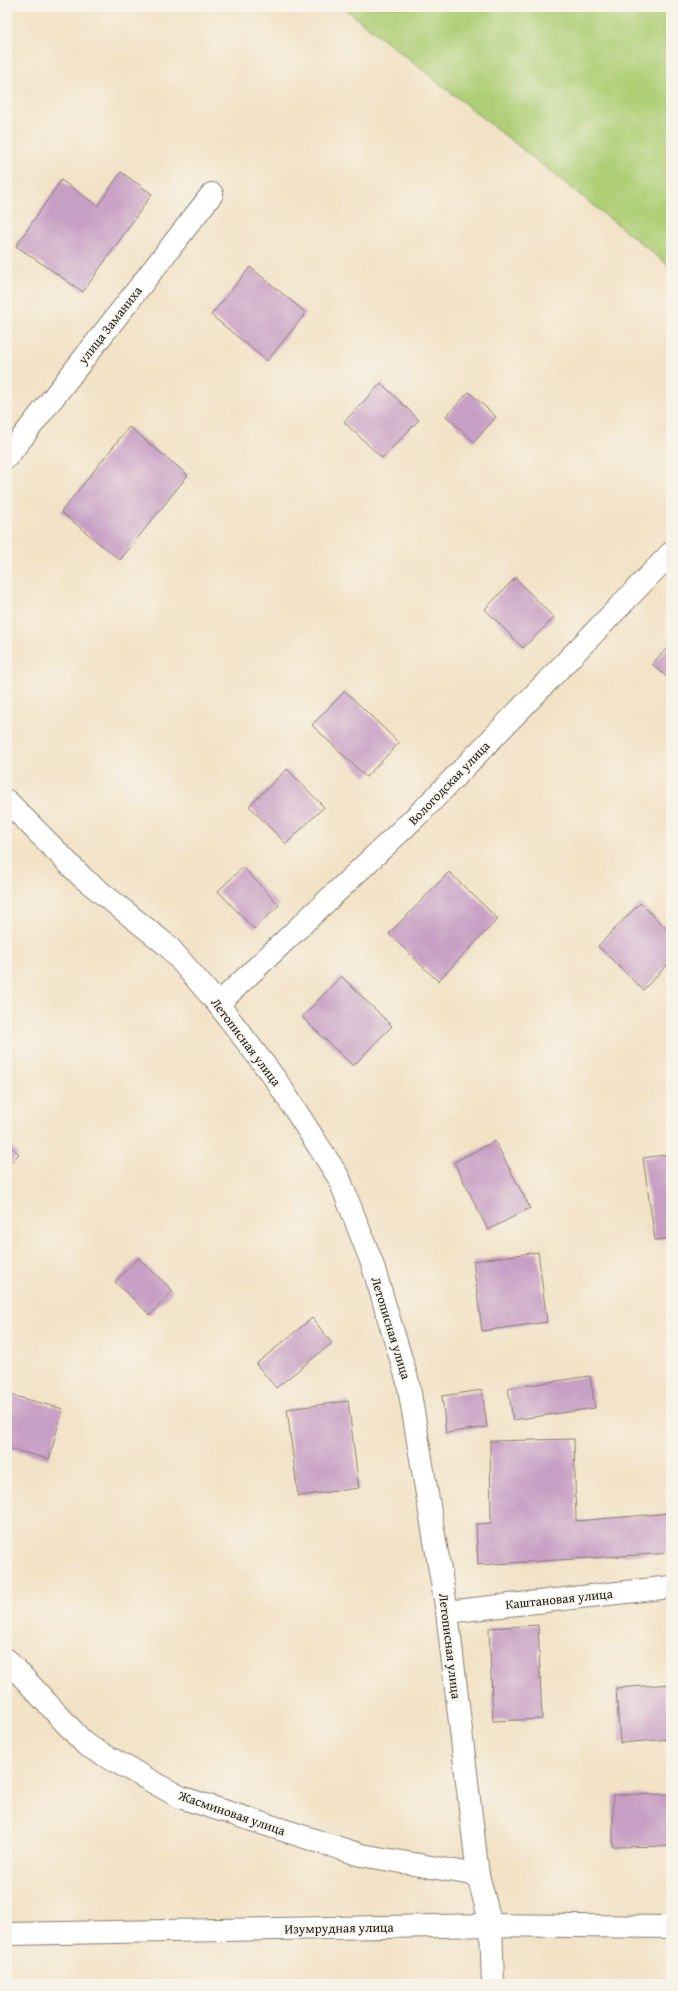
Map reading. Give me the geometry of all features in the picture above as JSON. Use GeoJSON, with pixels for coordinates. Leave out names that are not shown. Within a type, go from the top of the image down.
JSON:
{"type":"FeatureCollection","features":[{"type":"Feature","properties":{"kind":"street","name":"улица Заманиха"},"geometry":{"type":"LineString","coordinates":[[7,457],[212,194]]}},
{"type":"Feature","properties":{"kind":"street","name":"Вологодская улица"},"geometry":{"type":"LineString","coordinates":[[218,1004],[424,809],[671,552]]}},
{"type":"Feature","properties":{"kind":"street","name":"Летописная улица"},"geometry":{"type":"LineString","coordinates":[[7,801],[83,878],[168,946],[218,1004],[276,1080],[339,1178],[372,1263],[408,1382],[447,1612],[478,1875],[491,1925],[493,1984]]}},
{"type":"Feature","properties":{"kind":"street","name":"Каштановая улица"},"geometry":{"type":"LineString","coordinates":[[447,1612],[671,1587]]}},
{"type":"Feature","properties":{"kind":"street","name":"Жасминовая улица"},"geometry":{"type":"LineString","coordinates":[[7,1660],[86,1744],[180,1796],[361,1855],[478,1875]]}},
{"type":"Feature","properties":{"kind":"street","name":"Изумрудная улица"},"geometry":{"type":"LineString","coordinates":[[7,1934],[40,1935],[491,1925],[671,1927]]}},
{"type":"Feature","properties":{"kind":"green space"},"geometry":{"type":"Polygon","coordinates":[[[343,7],[671,7],[671,267],[343,7]]]}},
{"type":"Feature","properties":{"kind":"building"},"geometry":{"type":"Polygon","coordinates":[[[121,172],[152,194],[83,292],[16,246],[61,180],[98,206],[121,172]]]}},
{"type":"Feature","properties":{"kind":"building"},"geometry":{"type":"Polygon","coordinates":[[[250,267],[306,313],[267,361],[211,315],[250,267]]]}},
{"type":"Feature","properties":{"kind":"building"},"geometry":{"type":"Polygon","coordinates":[[[381,383],[419,420],[382,458],[344,422],[381,383]]]}},
{"type":"Feature","properties":{"kind":"building"},"geometry":{"type":"Polygon","coordinates":[[[469,392],[496,417],[474,442],[446,416],[469,392]]]}},
{"type":"Feature","properties":{"kind":"building"},"geometry":{"type":"Polygon","coordinates":[[[129,427],[188,475],[120,560],[61,512],[129,427]]]}},
{"type":"Feature","properties":{"kind":"building"},"geometry":{"type":"Polygon","coordinates":[[[515,578],[554,618],[523,648],[485,609],[515,578]]]}},
{"type":"Feature","properties":{"kind":"building"},"geometry":{"type":"Polygon","coordinates":[[[671,644],[671,681],[652,664],[671,644]]]}},
{"type":"Feature","properties":{"kind":"building"},"geometry":{"type":"Polygon","coordinates":[[[345,691],[399,743],[366,777],[312,725],[345,691]]]}},
{"type":"Feature","properties":{"kind":"building"},"geometry":{"type":"Polygon","coordinates":[[[287,769],[324,807],[286,844],[249,806],[287,769]]]}},
{"type":"Feature","properties":{"kind":"building"},"geometry":{"type":"Polygon","coordinates":[[[243,867],[279,905],[254,929],[218,891],[243,867]]]}},
{"type":"Feature","properties":{"kind":"building"},"geometry":{"type":"Polygon","coordinates":[[[449,872],[498,919],[438,981],[389,934],[449,872]]]}},
{"type":"Feature","properties":{"kind":"building"},"geometry":{"type":"Polygon","coordinates":[[[640,903],[671,933],[671,961],[643,990],[598,946],[640,903]]]}},
{"type":"Feature","properties":{"kind":"building"},"geometry":{"type":"Polygon","coordinates":[[[341,976],[392,1026],[353,1066],[302,1017],[341,976]]]}},
{"type":"Feature","properties":{"kind":"building"},"geometry":{"type":"Polygon","coordinates":[[[495,1141],[530,1208],[488,1230],[454,1162],[495,1141]]]}},
{"type":"Feature","properties":{"kind":"building"},"geometry":{"type":"Polygon","coordinates":[[[7,1142],[19,1154],[7,1166],[7,1142]]]}},
{"type":"Feature","properties":{"kind":"building"},"geometry":{"type":"Polygon","coordinates":[[[671,1154],[671,1238],[655,1240],[643,1158],[671,1154]]]}},
{"type":"Feature","properties":{"kind":"building"},"geometry":{"type":"Polygon","coordinates":[[[538,1252],[547,1322],[482,1331],[473,1261],[538,1252]]]}},
{"type":"Feature","properties":{"kind":"building"},"geometry":{"type":"Polygon","coordinates":[[[138,1258],[173,1291],[150,1315],[115,1282],[138,1258]]]}},
{"type":"Feature","properties":{"kind":"building"},"geometry":{"type":"Polygon","coordinates":[[[312,1318],[332,1343],[276,1388],[256,1364],[312,1318]]]}},
{"type":"Feature","properties":{"kind":"building"},"geometry":{"type":"Polygon","coordinates":[[[590,1376],[595,1408],[513,1420],[508,1388],[590,1376]]]}},
{"type":"Feature","properties":{"kind":"building"},"geometry":{"type":"Polygon","coordinates":[[[482,1390],[487,1427],[446,1433],[442,1396],[482,1390]]]}},
{"type":"Feature","properties":{"kind":"building"},"geometry":{"type":"Polygon","coordinates":[[[11,1395],[63,1409],[49,1459],[7,1448],[7,1407],[11,1395]]]}},
{"type":"Feature","properties":{"kind":"building"},"geometry":{"type":"Polygon","coordinates":[[[348,1401],[359,1488],[298,1496],[287,1409],[348,1401]]]}},
{"type":"Feature","properties":{"kind":"building"},"geometry":{"type":"Polygon","coordinates":[[[574,1439],[576,1521],[671,1513],[671,1553],[478,1565],[476,1524],[491,1523],[490,1441],[574,1439]]]}},
{"type":"Feature","properties":{"kind":"building"},"geometry":{"type":"Polygon","coordinates":[[[538,1625],[542,1719],[493,1721],[489,1628],[538,1625]]]}},
{"type":"Feature","properties":{"kind":"building"},"geometry":{"type":"Polygon","coordinates":[[[671,1684],[671,1739],[620,1743],[616,1688],[671,1684]]]}},
{"type":"Feature","properties":{"kind":"building"},"geometry":{"type":"Polygon","coordinates":[[[671,1794],[671,1846],[613,1847],[613,1795],[671,1794]]]}}]}
